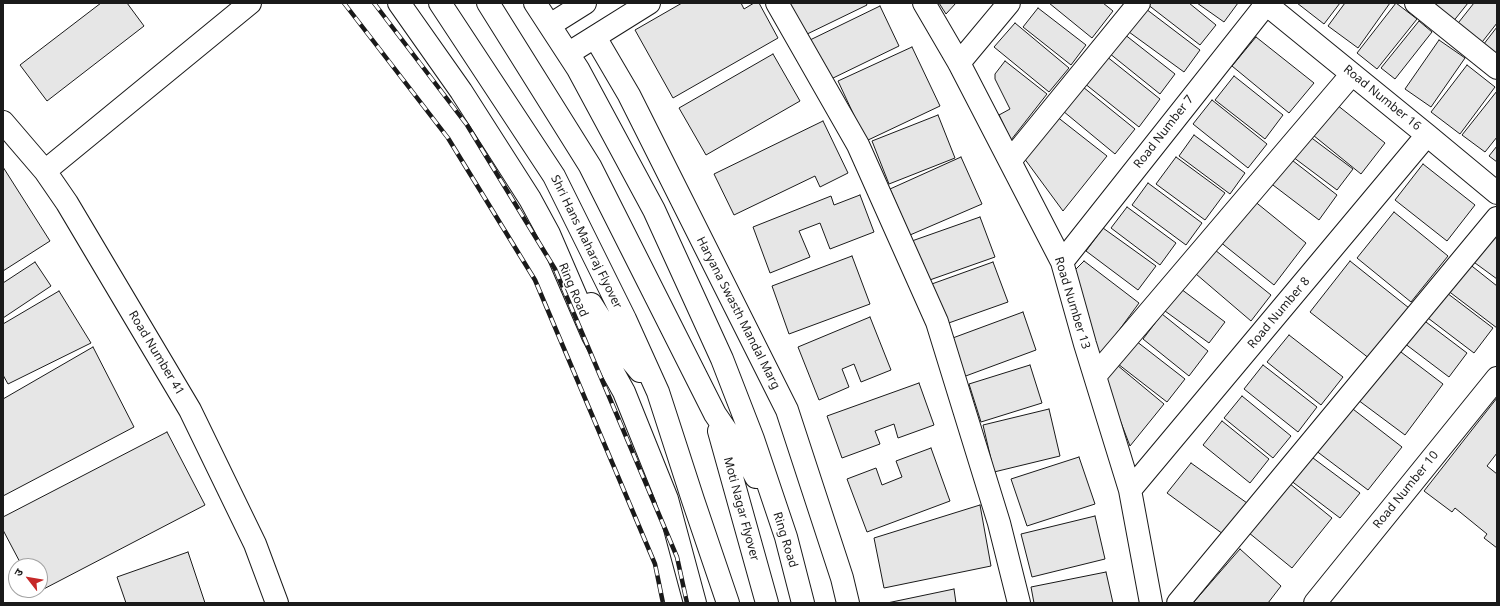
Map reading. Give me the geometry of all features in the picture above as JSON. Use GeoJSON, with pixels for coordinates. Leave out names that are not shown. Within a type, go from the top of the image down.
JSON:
{"type":"FeatureCollection","features":[{"type":"Feature","properties":{"kind":"street"},"geometry":{"type":"LineString","coordinates":[[45,171],[250,3]]}},
{"type":"Feature","properties":{"kind":"street","name":"Ring Road"},"geometry":{"type":"LineString","coordinates":[[399,3],[461,91],[530,199],[549,234],[593,336],[624,392],[667,499],[695,603]]}},
{"type":"Feature","properties":{"kind":"street","name":"Shri Hans Maharaj Flyover"},"geometry":{"type":"LineString","coordinates":[[440,3],[554,176],[625,319],[658,392],[728,603]]}},
{"type":"Feature","properties":{"kind":"street"},"geometry":{"type":"LineString","coordinates":[[488,3],[590,166],[715,414],[749,464],[786,537]]}},
{"type":"Feature","properties":{"kind":"street","name":"Ring Road"},"geometry":{"type":"LineString","coordinates":[[535,3],[569,54],[654,210],[722,359],[753,440],[786,537],[803,603]]}},
{"type":"Feature","properties":{"kind":"street"},"geometry":{"type":"LineString","coordinates":[[550,25],[585,3]]}},
{"type":"Feature","properties":{"kind":"street"},"geometry":{"type":"LineString","coordinates":[[569,54],[649,3]]}},
{"type":"Feature","properties":{"kind":"street"},"geometry":{"type":"LineString","coordinates":[[777,3],[858,145],[937,322],[998,523],[1019,603]]}},
{"type":"Feature","properties":{"kind":"street","name":"Road Number 13"},"geometry":{"type":"LineString","coordinates":[[924,3],[959,63],[1062,262],[1130,490],[1151,603]]}},
{"type":"Feature","properties":{"kind":"street"},"geometry":{"type":"LineString","coordinates":[[959,63],[1009,3]]}},
{"type":"Feature","properties":{"kind":"street"},"geometry":{"type":"LineString","coordinates":[[1010,161],[1139,3]]}},
{"type":"Feature","properties":{"kind":"street"},"geometry":{"type":"LineString","coordinates":[[1416,3],[1497,68]]}},
{"type":"Feature","properties":{"kind":"street","name":"Road Number 16"},"geometry":{"type":"LineString","coordinates":[[1266,4],[1497,193]]}},
{"type":"Feature","properties":{"kind":"street","name":"Road Number 7"},"geometry":{"type":"LineString","coordinates":[[1062,262],[1266,4]]}},
{"type":"Feature","properties":{"kind":"street","name":"Haryana Swasth Mandal Marg"},"geometry":{"type":"LineString","coordinates":[[595,37],[629,95],[787,410],[842,578],[848,603]]}},
{"type":"Feature","properties":{"kind":"street"},"geometry":{"type":"LineString","coordinates":[[1095,376],[1352,74]]}},
{"type":"Feature","properties":{"kind":"street","name":"Road Number 41"},"geometry":{"type":"LineString","coordinates":[[3,122],[45,171],[67,203],[190,410],[254,544],[277,603]]}},
{"type":"Feature","properties":{"kind":"street","name":"Road Number 8"},"geometry":{"type":"LineString","coordinates":[[1130,490],[1427,135]]}},
{"type":"Feature","properties":{"kind":"street"},"geometry":{"type":"LineString","coordinates":[[1178,603],[1497,218]]}},
{"type":"Feature","properties":{"kind":"street"},"geometry":{"type":"LineString","coordinates":[[549,234],[612,337],[658,392]]}},
{"type":"Feature","properties":{"kind":"street","name":"Road Number 10"},"geometry":{"type":"LineString","coordinates":[[1315,603],[1497,378]]}},
{"type":"Feature","properties":{"kind":"street","name":"Moti Nagar Flyover"},"geometry":{"type":"LineString","coordinates":[[715,414],[767,603]]}},
{"type":"Feature","properties":{"kind":"building"},"geometry":{"type":"Polygon","coordinates":[[[101,3],[127,3],[144,26],[47,101],[20,65],[101,3]]]}},
{"type":"Feature","properties":{"kind":"building"},"geometry":{"type":"Polygon","coordinates":[[[682,3],[741,3],[744,9],[754,3],[759,3],[778,38],[673,98],[635,30],[682,3]]]}},
{"type":"Feature","properties":{"kind":"building"},"geometry":{"type":"Polygon","coordinates":[[[785,3],[866,3],[867,5],[801,37],[785,3]]]}},
{"type":"Feature","properties":{"kind":"building"},"geometry":{"type":"Polygon","coordinates":[[[939,3],[956,3],[946,14],[939,3]]]}},
{"type":"Feature","properties":{"kind":"building"},"geometry":{"type":"Polygon","coordinates":[[[1049,3],[1103,3],[1113,11],[1092,38],[1049,3]]]}},
{"type":"Feature","properties":{"kind":"building"},"geometry":{"type":"Polygon","coordinates":[[[1189,3],[1216,25],[1200,45],[1147,4],[1189,3]]]}},
{"type":"Feature","properties":{"kind":"building"},"geometry":{"type":"Polygon","coordinates":[[[1197,3],[1238,3],[1224,22],[1197,3]]]}},
{"type":"Feature","properties":{"kind":"building"},"geometry":{"type":"Polygon","coordinates":[[[1297,3],[1340,3],[1324,24],[1297,3]]]}},
{"type":"Feature","properties":{"kind":"building"},"geometry":{"type":"Polygon","coordinates":[[[1345,3],[1390,3],[1358,48],[1328,26],[1345,3]]]}},
{"type":"Feature","properties":{"kind":"building"},"geometry":{"type":"Polygon","coordinates":[[[1396,3],[1417,19],[1377,69],[1357,53],[1396,3]]]}},
{"type":"Feature","properties":{"kind":"building"},"geometry":{"type":"Polygon","coordinates":[[[1428,3],[1468,3],[1452,23],[1428,3]]]}},
{"type":"Feature","properties":{"kind":"building"},"geometry":{"type":"Polygon","coordinates":[[[1474,3],[1497,3],[1497,23],[1479,46],[1455,27],[1474,3]]]}},
{"type":"Feature","properties":{"kind":"building"},"geometry":{"type":"Polygon","coordinates":[[[880,6],[899,46],[829,80],[810,40],[880,6]]]}},
{"type":"Feature","properties":{"kind":"building"},"geometry":{"type":"Polygon","coordinates":[[[1038,8],[1086,45],[1071,65],[1023,27],[1038,8]]]}},
{"type":"Feature","properties":{"kind":"building"},"geometry":{"type":"Polygon","coordinates":[[[1146,9],[1200,50],[1184,72],[1129,32],[1146,9]]]}},
{"type":"Feature","properties":{"kind":"building"},"geometry":{"type":"Polygon","coordinates":[[[1419,21],[1432,32],[1395,79],[1381,68],[1419,21]]]}},
{"type":"Feature","properties":{"kind":"building"},"geometry":{"type":"Polygon","coordinates":[[[1015,23],[1069,68],[1049,92],[994,47],[1015,23]]]}},
{"type":"Feature","properties":{"kind":"building"},"geometry":{"type":"Polygon","coordinates":[[[1497,27],[1497,61],[1480,49],[1497,27]]]}},
{"type":"Feature","properties":{"kind":"building"},"geometry":{"type":"Polygon","coordinates":[[[1124,34],[1175,74],[1160,94],[1109,53],[1124,34]]]}},
{"type":"Feature","properties":{"kind":"building"},"geometry":{"type":"Polygon","coordinates":[[[1256,37],[1314,83],[1289,113],[1232,66],[1256,37]]]}},
{"type":"Feature","properties":{"kind":"building"},"geometry":{"type":"Polygon","coordinates":[[[1439,40],[1465,58],[1431,107],[1405,89],[1439,40]]]}},
{"type":"Feature","properties":{"kind":"building"},"geometry":{"type":"Polygon","coordinates":[[[912,47],[940,106],[866,141],[838,81],[912,47]]]}},
{"type":"Feature","properties":{"kind":"building"},"geometry":{"type":"Polygon","coordinates":[[[773,54],[800,101],[706,155],[679,108],[773,54]]]}},
{"type":"Feature","properties":{"kind":"building"},"geometry":{"type":"Polygon","coordinates":[[[1106,56],[1160,99],[1139,127],[1084,83],[1106,56]]]}},
{"type":"Feature","properties":{"kind":"building"},"geometry":{"type":"Polygon","coordinates":[[[1005,61],[1047,94],[1011,140],[999,115],[1010,109],[995,79],[995,74],[1005,61]]]}},
{"type":"Feature","properties":{"kind":"building"},"geometry":{"type":"Polygon","coordinates":[[[1467,65],[1495,87],[1460,134],[1431,112],[1467,65]]]}},
{"type":"Feature","properties":{"kind":"building"},"geometry":{"type":"Polygon","coordinates":[[[1234,76],[1283,115],[1265,139],[1215,100],[1234,76]]]}},
{"type":"Feature","properties":{"kind":"building"},"geometry":{"type":"Polygon","coordinates":[[[1083,87],[1135,129],[1115,154],[1063,111],[1083,87]]]}},
{"type":"Feature","properties":{"kind":"building"},"geometry":{"type":"Polygon","coordinates":[[[1497,91],[1497,137],[1485,152],[1462,135],[1497,91]]]}},
{"type":"Feature","properties":{"kind":"building"},"geometry":{"type":"Polygon","coordinates":[[[1212,100],[1267,144],[1248,168],[1193,124],[1212,100]]]}},
{"type":"Feature","properties":{"kind":"building"},"geometry":{"type":"Polygon","coordinates":[[[1332,101],[1385,143],[1361,174],[1308,131],[1332,101]]]}},
{"type":"Feature","properties":{"kind":"building"},"geometry":{"type":"Polygon","coordinates":[[[938,115],[955,158],[889,184],[872,141],[938,115]]]}},
{"type":"Feature","properties":{"kind":"building"},"geometry":{"type":"Polygon","coordinates":[[[1056,116],[1107,156],[1063,211],[1024,158],[1056,116]]]}},
{"type":"Feature","properties":{"kind":"building"},"geometry":{"type":"Polygon","coordinates":[[[823,121],[848,173],[820,187],[815,176],[734,215],[714,174],[823,121]]]}},
{"type":"Feature","properties":{"kind":"building"},"geometry":{"type":"Polygon","coordinates":[[[1305,133],[1353,169],[1337,190],[1289,154],[1305,133]]]}},
{"type":"Feature","properties":{"kind":"building"},"geometry":{"type":"Polygon","coordinates":[[[1194,135],[1245,173],[1230,194],[1179,156],[1194,135]]]}},
{"type":"Feature","properties":{"kind":"building"},"geometry":{"type":"Polygon","coordinates":[[[1497,146],[1497,162],[1489,156],[1497,146]]]}},
{"type":"Feature","properties":{"kind":"building"},"geometry":{"type":"Polygon","coordinates":[[[961,157],[982,204],[910,235],[890,189],[961,157]]]}},
{"type":"Feature","properties":{"kind":"building"},"geometry":{"type":"Polygon","coordinates":[[[1176,157],[1225,193],[1205,220],[1156,184],[1176,157]]]}},
{"type":"Feature","properties":{"kind":"building"},"geometry":{"type":"Polygon","coordinates":[[[1288,157],[1337,195],[1319,220],[1269,182],[1288,157]]]}},
{"type":"Feature","properties":{"kind":"building"},"geometry":{"type":"Polygon","coordinates":[[[1423,164],[1475,205],[1447,241],[1395,200],[1423,164]]]}},
{"type":"Feature","properties":{"kind":"building"},"geometry":{"type":"Polygon","coordinates":[[[3,167],[50,241],[3,271],[3,167]]]}},
{"type":"Feature","properties":{"kind":"building"},"geometry":{"type":"Polygon","coordinates":[[[1148,183],[1202,223],[1186,245],[1132,205],[1148,183]]]}},
{"type":"Feature","properties":{"kind":"building"},"geometry":{"type":"Polygon","coordinates":[[[860,195],[874,232],[830,249],[820,223],[799,231],[810,257],[770,273],[753,227],[831,196],[834,205],[860,195]]]}},
{"type":"Feature","properties":{"kind":"building"},"geometry":{"type":"Polygon","coordinates":[[[1253,200],[1306,243],[1274,285],[1219,241],[1253,200]]]}},
{"type":"Feature","properties":{"kind":"building"},"geometry":{"type":"Polygon","coordinates":[[[1127,207],[1176,243],[1160,265],[1111,228],[1127,207]]]}},
{"type":"Feature","properties":{"kind":"building"},"geometry":{"type":"Polygon","coordinates":[[[1394,212],[1448,256],[1411,302],[1357,258],[1394,212]]]}},
{"type":"Feature","properties":{"kind":"building"},"geometry":{"type":"Polygon","coordinates":[[[980,217],[995,257],[924,282],[909,242],[980,217]]]}},
{"type":"Feature","properties":{"kind":"building"},"geometry":{"type":"Polygon","coordinates":[[[1497,225],[1497,279],[1471,260],[1497,225]]]}},
{"type":"Feature","properties":{"kind":"building"},"geometry":{"type":"Polygon","coordinates":[[[1103,228],[1156,266],[1138,290],[1086,251],[1103,228]]]}},
{"type":"Feature","properties":{"kind":"building"},"geometry":{"type":"Polygon","coordinates":[[[1215,250],[1271,295],[1251,321],[1196,274],[1215,250]]]}},
{"type":"Feature","properties":{"kind":"building"},"geometry":{"type":"Polygon","coordinates":[[[852,256],[870,304],[789,334],[772,286],[852,256]]]}},
{"type":"Feature","properties":{"kind":"building"},"geometry":{"type":"Polygon","coordinates":[[[1084,261],[1139,303],[1095,363],[1069,276],[1084,261]]]}},
{"type":"Feature","properties":{"kind":"building"},"geometry":{"type":"Polygon","coordinates":[[[1350,261],[1409,308],[1370,359],[1310,312],[1350,261]]]}},
{"type":"Feature","properties":{"kind":"building"},"geometry":{"type":"Polygon","coordinates":[[[35,262],[51,286],[3,318],[3,283],[35,262]]]}},
{"type":"Feature","properties":{"kind":"building"},"geometry":{"type":"Polygon","coordinates":[[[993,262],[1008,302],[943,325],[929,285],[993,262]]]}},
{"type":"Feature","properties":{"kind":"building"},"geometry":{"type":"Polygon","coordinates":[[[1468,263],[1497,286],[1497,328],[1447,290],[1468,263]]]}},
{"type":"Feature","properties":{"kind":"building"},"geometry":{"type":"Polygon","coordinates":[[[1181,289],[1225,322],[1209,343],[1165,311],[1181,289]]]}},
{"type":"Feature","properties":{"kind":"building"},"geometry":{"type":"Polygon","coordinates":[[[1443,290],[1493,328],[1474,353],[1424,315],[1443,290]]]}},
{"type":"Feature","properties":{"kind":"building"},"geometry":{"type":"Polygon","coordinates":[[[59,291],[91,343],[8,384],[3,375],[3,324],[59,291]]]}},
{"type":"Feature","properties":{"kind":"building"},"geometry":{"type":"Polygon","coordinates":[[[1023,312],[1036,350],[963,377],[950,339],[1023,312]]]}},
{"type":"Feature","properties":{"kind":"building"},"geometry":{"type":"Polygon","coordinates":[[[1162,314],[1208,351],[1189,376],[1143,339],[1162,314]]]}},
{"type":"Feature","properties":{"kind":"building"},"geometry":{"type":"Polygon","coordinates":[[[870,317],[891,370],[861,382],[854,364],[842,369],[849,387],[819,400],[798,347],[870,317]]]}},
{"type":"Feature","properties":{"kind":"building"},"geometry":{"type":"Polygon","coordinates":[[[1422,319],[1467,353],[1449,377],[1404,343],[1422,319]]]}},
{"type":"Feature","properties":{"kind":"building"},"geometry":{"type":"Polygon","coordinates":[[[1289,335],[1343,377],[1321,405],[1267,362],[1289,335]]]}},
{"type":"Feature","properties":{"kind":"building"},"geometry":{"type":"Polygon","coordinates":[[[1136,341],[1185,379],[1167,402],[1118,364],[1136,341]]]}},
{"type":"Feature","properties":{"kind":"building"},"geometry":{"type":"Polygon","coordinates":[[[93,347],[134,427],[3,496],[3,399],[93,347]]]}},
{"type":"Feature","properties":{"kind":"building"},"geometry":{"type":"Polygon","coordinates":[[[1397,349],[1443,384],[1405,435],[1358,400],[1397,349]]]}},
{"type":"Feature","properties":{"kind":"building"},"geometry":{"type":"Polygon","coordinates":[[[1030,365],[1042,403],[981,422],[969,384],[1030,365]]]}},
{"type":"Feature","properties":{"kind":"building"},"geometry":{"type":"Polygon","coordinates":[[[1117,365],[1164,404],[1130,446],[1105,381],[1117,365]]]}},
{"type":"Feature","properties":{"kind":"building"},"geometry":{"type":"Polygon","coordinates":[[[1263,365],[1317,407],[1298,432],[1244,389],[1263,365]]]}},
{"type":"Feature","properties":{"kind":"building"},"geometry":{"type":"Polygon","coordinates":[[[919,383],[934,425],[898,438],[894,424],[875,431],[880,444],[842,458],[827,416],[919,383]]]}},
{"type":"Feature","properties":{"kind":"building"},"geometry":{"type":"Polygon","coordinates":[[[1242,396],[1291,436],[1273,458],[1224,418],[1242,396]]]}},
{"type":"Feature","properties":{"kind":"building"},"geometry":{"type":"Polygon","coordinates":[[[1497,398],[1497,453],[1487,466],[1497,474],[1497,548],[1484,538],[1487,534],[1455,508],[1452,512],[1424,491],[1497,398]]]}},
{"type":"Feature","properties":{"kind":"building"},"geometry":{"type":"Polygon","coordinates":[[[1349,406],[1402,447],[1368,490],[1315,450],[1349,406]]]}},
{"type":"Feature","properties":{"kind":"building"},"geometry":{"type":"Polygon","coordinates":[[[1049,409],[1060,456],[994,472],[983,425],[1049,409]]]}},
{"type":"Feature","properties":{"kind":"building"},"geometry":{"type":"Polygon","coordinates":[[[1222,421],[1269,459],[1250,483],[1203,445],[1222,421]]]}},
{"type":"Feature","properties":{"kind":"building"},"geometry":{"type":"Polygon","coordinates":[[[167,432],[205,505],[48,587],[48,558],[18,558],[3,530],[3,517],[167,432]]]}},
{"type":"Feature","properties":{"kind":"building"},"geometry":{"type":"Polygon","coordinates":[[[931,448],[950,501],[867,532],[847,479],[876,468],[882,485],[902,477],[896,461],[931,448]]]}},
{"type":"Feature","properties":{"kind":"building"},"geometry":{"type":"Polygon","coordinates":[[[1309,455],[1360,493],[1340,518],[1290,480],[1309,455]]]}},
{"type":"Feature","properties":{"kind":"building"},"geometry":{"type":"Polygon","coordinates":[[[1079,457],[1095,504],[1027,526],[1011,479],[1079,457]]]}},
{"type":"Feature","properties":{"kind":"building"},"geometry":{"type":"Polygon","coordinates":[[[1191,463],[1247,503],[1223,534],[1167,493],[1191,463]]]}},
{"type":"Feature","properties":{"kind":"building"},"geometry":{"type":"Polygon","coordinates":[[[1284,479],[1332,518],[1292,568],[1243,528],[1284,479]]]}},
{"type":"Feature","properties":{"kind":"building"},"geometry":{"type":"Polygon","coordinates":[[[980,505],[991,566],[884,588],[874,538],[980,505]]]}},
{"type":"Feature","properties":{"kind":"building"},"geometry":{"type":"Polygon","coordinates":[[[1095,516],[1105,559],[1032,577],[1021,534],[1095,516]]]}},
{"type":"Feature","properties":{"kind":"building"},"geometry":{"type":"Polygon","coordinates":[[[1240,549],[1281,586],[1268,603],[1193,603],[1240,549]]]}},
{"type":"Feature","properties":{"kind":"building"},"geometry":{"type":"Polygon","coordinates":[[[188,552],[205,603],[126,603],[117,577],[188,552]]]}},
{"type":"Feature","properties":{"kind":"building"},"geometry":{"type":"Polygon","coordinates":[[[1106,572],[1113,603],[1034,603],[1031,587],[1106,572]]]}},
{"type":"Feature","properties":{"kind":"building"},"geometry":{"type":"Polygon","coordinates":[[[954,589],[956,603],[887,603],[954,589]]]}},
{"type":"Feature","properties":{"kind":"railway"},"geometry":{"type":"LineString","coordinates":[[344,3],[448,138],[535,280],[655,564],[663,603]]}},
{"type":"Feature","properties":{"kind":"railway"},"geometry":{"type":"LineString","coordinates":[[374,3],[467,125],[555,269],[677,557],[687,603]]}}]}
